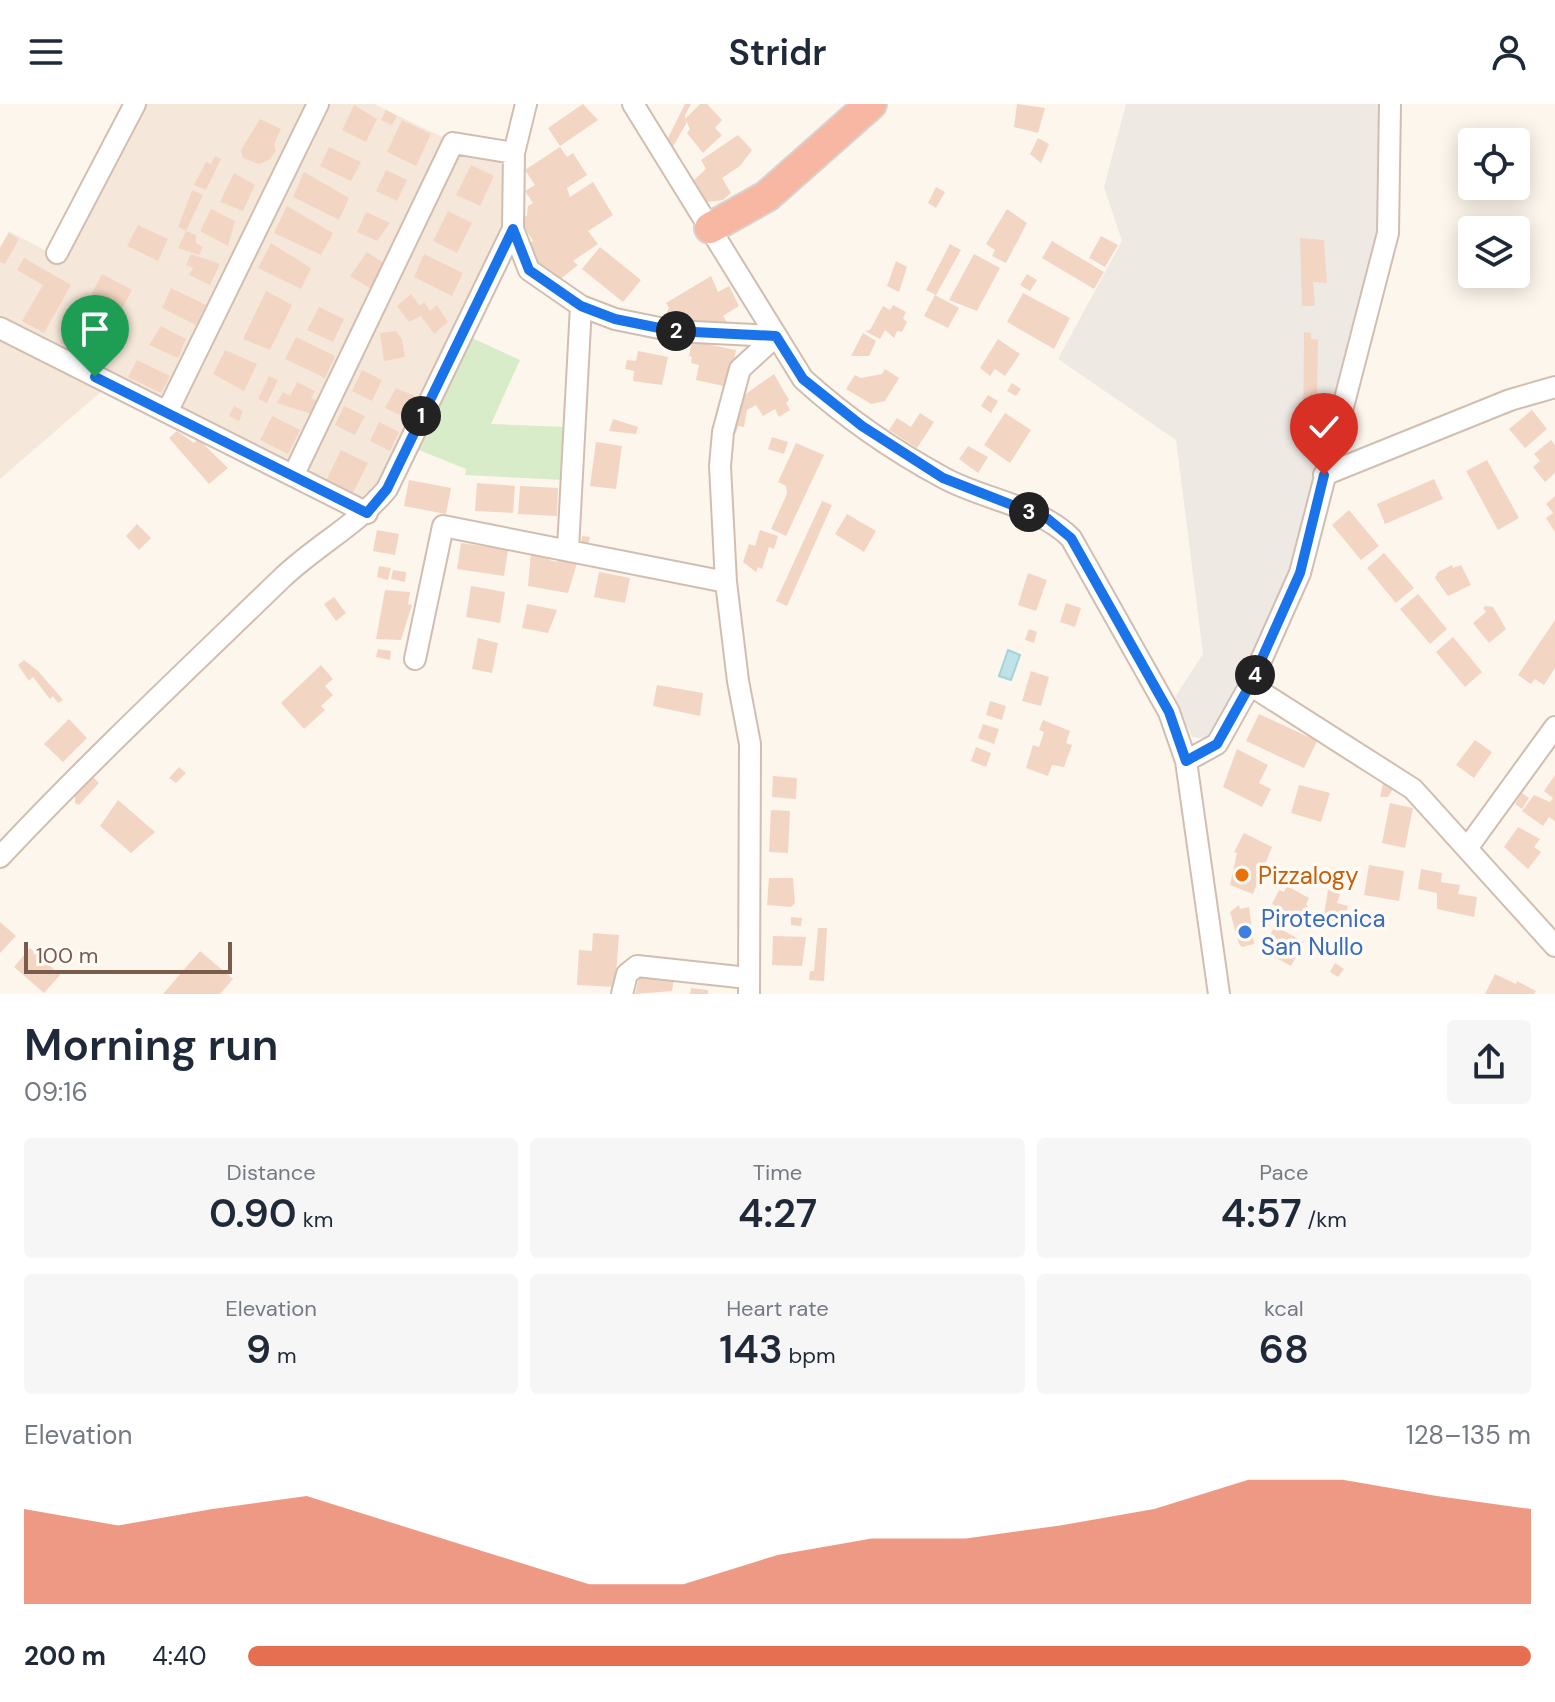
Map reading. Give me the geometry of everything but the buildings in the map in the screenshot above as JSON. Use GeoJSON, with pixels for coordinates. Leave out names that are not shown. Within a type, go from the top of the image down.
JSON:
{"type":"FeatureCollection","features":[{"type":"Feature","properties":{"kind":"highway"},"geometry":{"type":"LineString","coordinates":[[716,236],[745,226],[767,196],[871,104]]}},
{"type":"Feature","properties":{"kind":"street"},"geometry":{"type":"LineString","coordinates":[[57,253],[135,104]]}},
{"type":"Feature","properties":{"kind":"street"},"geometry":{"type":"LineString","coordinates":[[170,406],[318,104]]}},
{"type":"Feature","properties":{"kind":"street"},"geometry":{"type":"LineString","coordinates":[[526,104],[514,153],[513,229],[529,270],[581,306],[615,319],[674,331],[776,336]]}},
{"type":"Feature","properties":{"kind":"street"},"geometry":{"type":"LineString","coordinates":[[633,104],[803,379],[862,426],[943,478],[1048,519],[1071,538],[1169,712],[1186,761],[1219,994]]}},
{"type":"Feature","properties":{"kind":"street"},"geometry":{"type":"LineString","coordinates":[[1186,761],[1217,744],[1250,685],[1300,573],[1388,233],[1390,104]]}},
{"type":"Feature","properties":{"kind":"street"},"geometry":{"type":"LineString","coordinates":[[294,474],[453,143],[514,153]]}},
{"type":"Feature","properties":{"kind":"street"},"geometry":{"type":"LineString","coordinates":[[0,857],[84,768],[239,624],[282,578],[367,513],[387,489],[513,229]]}},
{"type":"Feature","properties":{"kind":"street"},"geometry":{"type":"LineString","coordinates":[[568,549],[581,306]]}},
{"type":"Feature","properties":{"kind":"street"},"geometry":{"type":"LineString","coordinates":[[0,328],[367,513]]}},
{"type":"Feature","properties":{"kind":"street"},"geometry":{"type":"LineString","coordinates":[[622,994],[627,974],[637,966],[749,986],[750,744],[738,681],[726,582],[720,466],[723,432],[740,369],[776,336]]}},
{"type":"Feature","properties":{"kind":"street"},"geometry":{"type":"LineString","coordinates":[[1324,475],[1510,400],[1555,387]]}},
{"type":"Feature","properties":{"kind":"street"},"geometry":{"type":"LineString","coordinates":[[415,659],[443,526],[726,582]]}},
{"type":"Feature","properties":{"kind":"street"},"geometry":{"type":"LineString","coordinates":[[1250,685],[1413,789],[1555,946]]}},
{"type":"Feature","properties":{"kind":"street"},"geometry":{"type":"LineString","coordinates":[[1468,847],[1555,727]]}},
{"type":"Feature","properties":{"kind":"shaded area"},"geometry":{"type":"Polygon","coordinates":[[[146,104],[374,104],[451,141],[513,145],[505,229],[391,466],[364,506],[103,390],[0,479],[0,247],[9,231],[63,260],[146,104]]]}},
{"type":"Feature","properties":{"kind":"shaded area"},"geometry":{"type":"Polygon","coordinates":[[[1126,104],[1385,104],[1379,245],[1295,570],[1215,740],[1192,737],[1175,697],[1203,654],[1176,440],[1058,359],[1122,241],[1104,187],[1126,104]]]}},
{"type":"Feature","properties":{"kind":"green space"},"geometry":{"type":"Polygon","coordinates":[[[468,336],[520,360],[491,424],[568,427],[564,480],[465,475],[466,469],[414,448],[468,336]]]}},
{"type":"Feature","properties":{"kind":"water"},"geometry":{"type":"Polygon","coordinates":[[[1008,650],[1020,655],[1011,680],[999,676],[1008,650]]]}},
{"type":"Feature","properties":{"kind":"place","name":"Pizzalogy"},"geometry":{"type":"Point","coordinates":[1242,875]}},
{"type":"Feature","properties":{"kind":"place","name":"Pirotecnica San Nullo"},"geometry":{"type":"Point","coordinates":[1245,932]}},
{"type":"Feature","properties":{"kind":"route"},"geometry":{"type":"LineString","coordinates":[[95,377],[367,513],[387,489],[513,229],[529,270],[581,306],[615,319],[674,331],[776,336],[803,379],[831,405],[862,426],[943,478],[982,496],[1048,519],[1060,527],[1071,538],[1169,712],[1186,761],[1217,744],[1250,685],[1300,573],[1324,475]]}}]}
